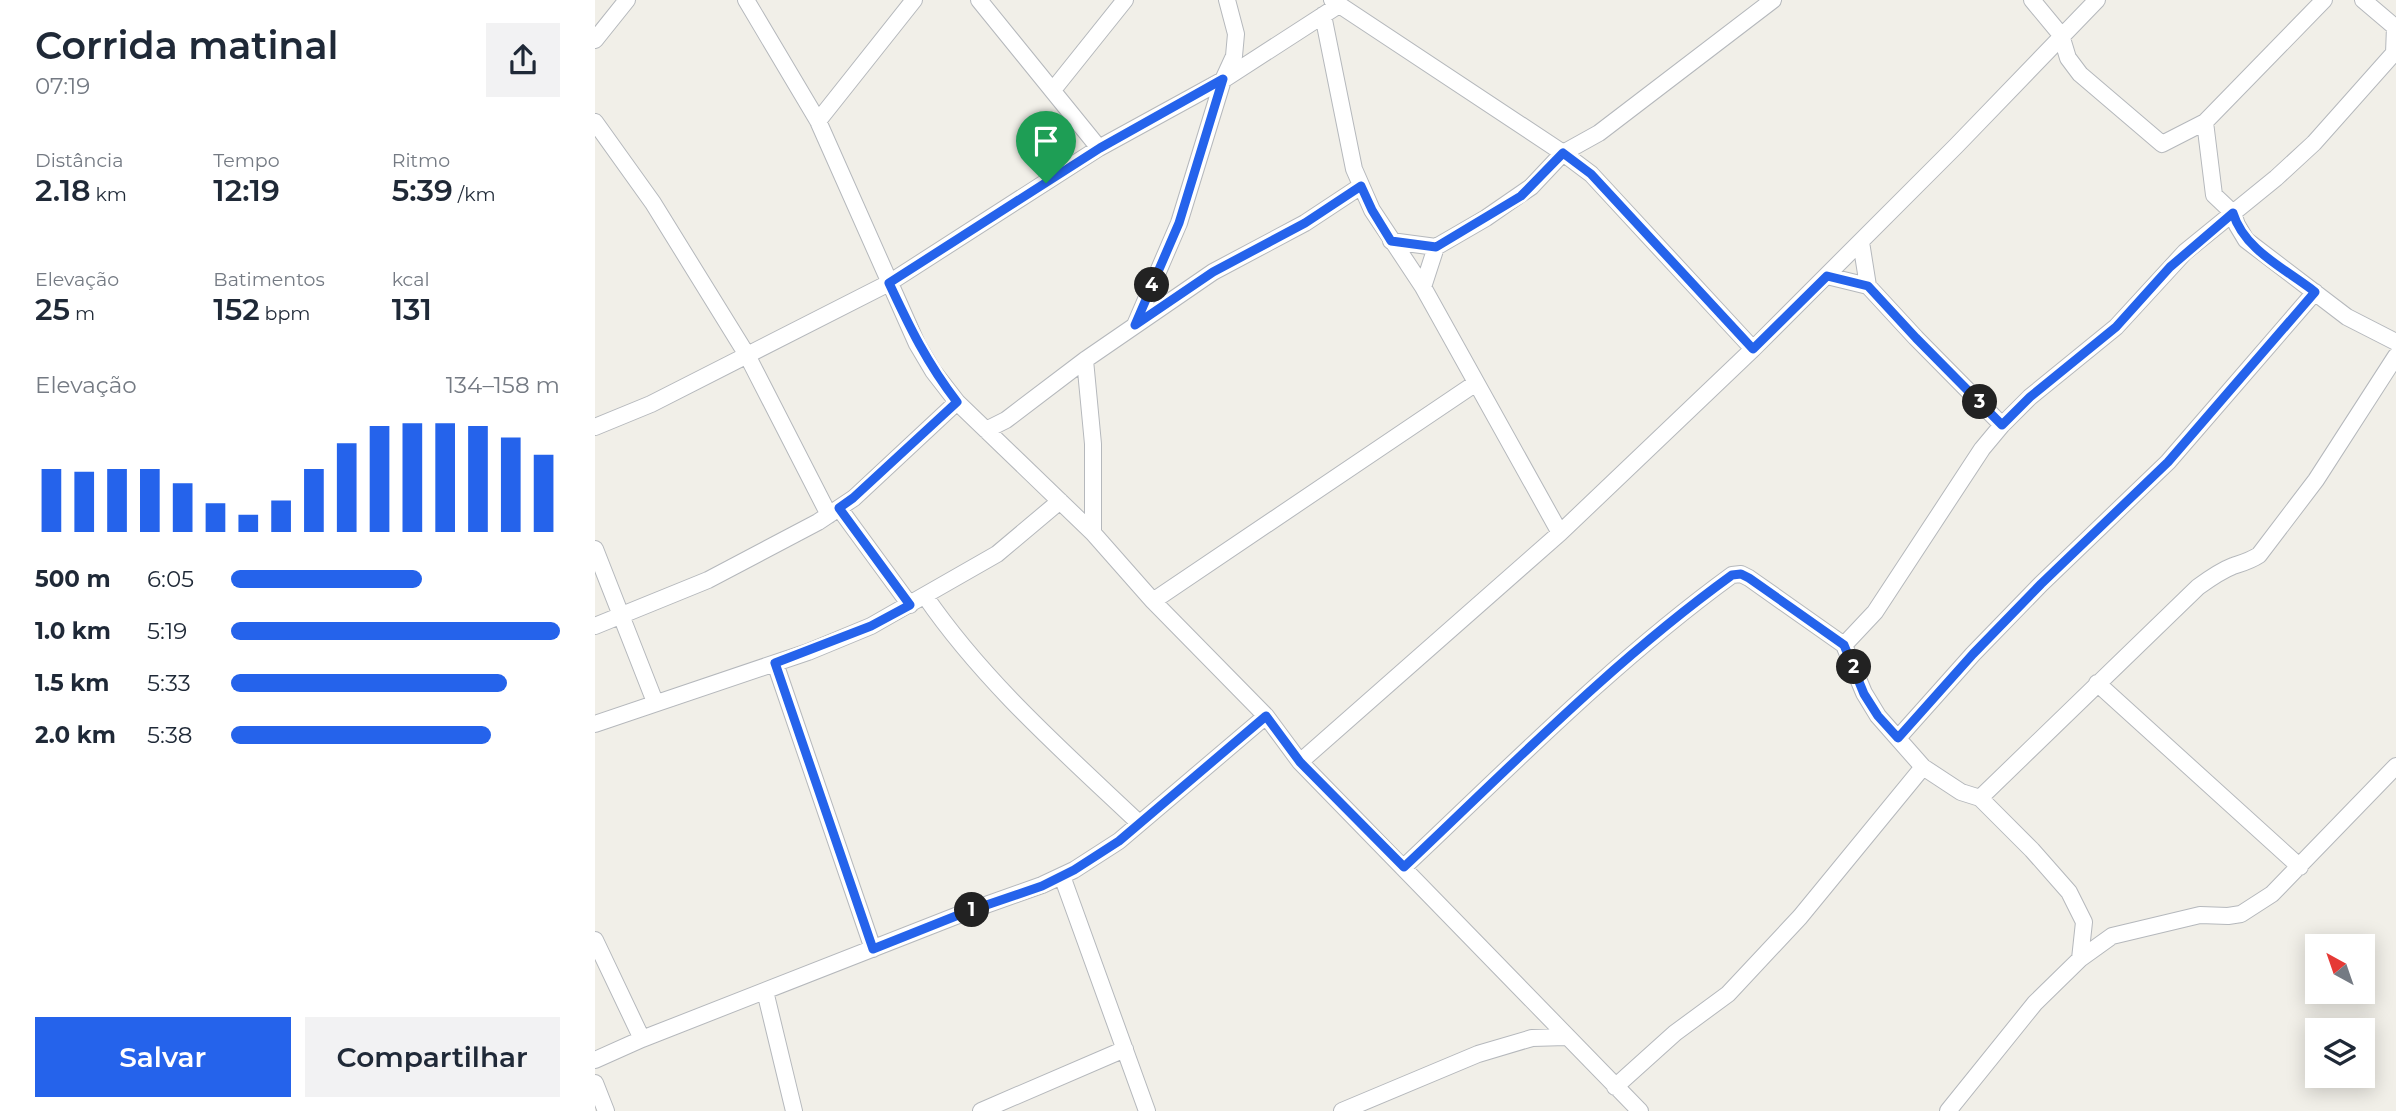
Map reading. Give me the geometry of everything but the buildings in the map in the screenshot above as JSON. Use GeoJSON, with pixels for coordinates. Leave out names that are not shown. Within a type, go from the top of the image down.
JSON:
{"type":"FeatureCollection","features":[{"type":"Feature","properties":{"kind":"street"},"geometry":{"type":"LineString","coordinates":[[595,40],[627,0]]}},
{"type":"Feature","properties":{"kind":"street"},"geometry":{"type":"LineString","coordinates":[[746,0],[818,121],[917,344],[933,371],[957,402],[1093,533],[1153,601],[1266,716],[1300,762],[1640,1111]]}},
{"type":"Feature","properties":{"kind":"street"},"geometry":{"type":"LineString","coordinates":[[818,121],[914,0]]}},
{"type":"Feature","properties":{"kind":"street"},"geometry":{"type":"LineString","coordinates":[[979,0],[1100,148]]}},
{"type":"Feature","properties":{"kind":"street"},"geometry":{"type":"LineString","coordinates":[[1053,90],[1125,0]]}},
{"type":"Feature","properties":{"kind":"street"},"geometry":{"type":"LineString","coordinates":[[1135,325],[1179,223],[1223,79],[1234,56],[1236,33],[1227,0]]}},
{"type":"Feature","properties":{"kind":"street"},"geometry":{"type":"LineString","coordinates":[[1391,241],[1436,247],[1521,196],[1563,153],[1599,134],[1773,0]]}},
{"type":"Feature","properties":{"kind":"street"},"geometry":{"type":"LineString","coordinates":[[2032,0],[2061,35],[2068,58],[2080,74],[2162,144],[2205,122],[2324,0]]}},
{"type":"Feature","properties":{"kind":"street"},"geometry":{"type":"LineString","coordinates":[[1300,762],[1560,533],[1753,349],[2097,0]]}},
{"type":"Feature","properties":{"kind":"street"},"geometry":{"type":"LineString","coordinates":[[1844,645],[1875,612],[1982,449],[2002,425],[2030,397],[2116,327],[2170,267],[2314,143],[2395,52],[2395,27],[2363,0]]}},
{"type":"Feature","properties":{"kind":"street"},"geometry":{"type":"LineString","coordinates":[[595,427],[651,404],[889,283],[1100,148],[1223,79],[1324,15],[1335,3],[1591,174],[1753,349]]}},
{"type":"Feature","properties":{"kind":"street"},"geometry":{"type":"LineString","coordinates":[[1324,15],[1354,169],[1361,186],[1391,241],[1423,287],[1560,533]]}},
{"type":"Feature","properties":{"kind":"street"},"geometry":{"type":"LineString","coordinates":[[595,122],[653,202],[747,355],[834,512],[910,605]]}},
{"type":"Feature","properties":{"kind":"street"},"geometry":{"type":"LineString","coordinates":[[2205,122],[2214,195],[2233,213],[2246,240],[2347,317],[2396,342]]}},
{"type":"Feature","properties":{"kind":"street"},"geometry":{"type":"LineString","coordinates":[[986,430],[1006,420],[1085,360],[1213,272],[1305,223],[1361,186]]}},
{"type":"Feature","properties":{"kind":"street"},"geometry":{"type":"LineString","coordinates":[[1861,242],[1868,286]]}},
{"type":"Feature","properties":{"kind":"street"},"geometry":{"type":"LineString","coordinates":[[1423,287],[1436,247]]}},
{"type":"Feature","properties":{"kind":"street"},"geometry":{"type":"LineString","coordinates":[[1827,276],[1868,286],[2002,425]]}},
{"type":"Feature","properties":{"kind":"street"},"geometry":{"type":"LineString","coordinates":[[1898,738],[1992,634],[2168,462],[2315,292]]}},
{"type":"Feature","properties":{"kind":"street"},"geometry":{"type":"LineString","coordinates":[[1980,798],[2198,587],[2214,576],[2259,555],[2316,480],[2396,356]]}},
{"type":"Feature","properties":{"kind":"street"},"geometry":{"type":"LineString","coordinates":[[1085,360],[1093,444],[1093,533]]}},
{"type":"Feature","properties":{"kind":"street"},"geometry":{"type":"LineString","coordinates":[[1153,601],[1476,383]]}},
{"type":"Feature","properties":{"kind":"street"},"geometry":{"type":"LineString","coordinates":[[595,626],[708,580],[834,512],[853,498],[957,402]]}},
{"type":"Feature","properties":{"kind":"street"},"geometry":{"type":"LineString","coordinates":[[595,724],[775,663],[871,626],[997,554],[1061,501]]}},
{"type":"Feature","properties":{"kind":"street"},"geometry":{"type":"LineString","coordinates":[[595,549],[655,702]]}},
{"type":"Feature","properties":{"kind":"street"},"geometry":{"type":"LineString","coordinates":[[1404,867],[1632,655],[1732,575],[1741,574],[1844,645],[1864,694],[1878,716],[1923,767],[1961,792],[1980,798],[2069,892],[2084,922],[2080,959]]}},
{"type":"Feature","properties":{"kind":"street"},"geometry":{"type":"LineString","coordinates":[[925,596],[989,675],[1078,766],[1139,823]]}},
{"type":"Feature","properties":{"kind":"street"},"geometry":{"type":"LineString","coordinates":[[775,663],[873,949]]}},
{"type":"Feature","properties":{"kind":"street"},"geometry":{"type":"LineString","coordinates":[[2097,683],[2300,867]]}},
{"type":"Feature","properties":{"kind":"street"},"geometry":{"type":"LineString","coordinates":[[595,1060],[642,1039],[1062,876],[1119,841],[1266,716]]}},
{"type":"Feature","properties":{"kind":"street"},"geometry":{"type":"LineString","coordinates":[[1948,1111],[2035,1003],[2080,959],[2112,936],[2200,915],[2241,914],[2272,894],[2396,766]]}},
{"type":"Feature","properties":{"kind":"street"},"geometry":{"type":"LineString","coordinates":[[1615,1087],[1675,1033],[1728,994],[1800,917],[1923,767]]}},
{"type":"Feature","properties":{"kind":"street"},"geometry":{"type":"LineString","coordinates":[[1062,876],[1147,1111]]}},
{"type":"Feature","properties":{"kind":"street"},"geometry":{"type":"LineString","coordinates":[[595,940],[642,1039]]}},
{"type":"Feature","properties":{"kind":"street"},"geometry":{"type":"LineString","coordinates":[[765,991],[793,1111]]}},
{"type":"Feature","properties":{"kind":"street"},"geometry":{"type":"LineString","coordinates":[[1532,1038],[1541,1010]]}},
{"type":"Feature","properties":{"kind":"street"},"geometry":{"type":"LineString","coordinates":[[1342,1111],[1478,1054],[1532,1038],[1566,1037]]}},
{"type":"Feature","properties":{"kind":"street"},"geometry":{"type":"LineString","coordinates":[[981,1111],[1125,1049]]}},
{"type":"Feature","properties":{"kind":"street"},"geometry":{"type":"LineString","coordinates":[[595,1083],[606,1111]]}},
{"type":"Feature","properties":{"kind":"route"},"geometry":{"type":"LineString","coordinates":[[1223,79],[1179,223],[1135,325],[1213,272],[1305,223],[1361,186],[1391,241],[1436,247],[1521,196],[1563,153],[1591,174],[1753,349],[1827,276],[1868,286],[2002,425],[2030,397],[2116,327],[2185,252],[2233,213],[2246,240],[2315,292],[2168,462],[2041,584],[1973,654],[1898,738],[1878,716],[1864,694],[1844,645],[1749,578],[1741,574],[1732,575],[1632,655],[1565,714],[1404,867],[1300,762],[1266,716],[1119,841],[1074,870],[1042,886],[966,912],[873,949],[775,663],[871,626],[910,605],[839,508],[957,402],[933,371],[917,344],[889,283],[1046,183],[1100,148],[1223,79]]}}]}
